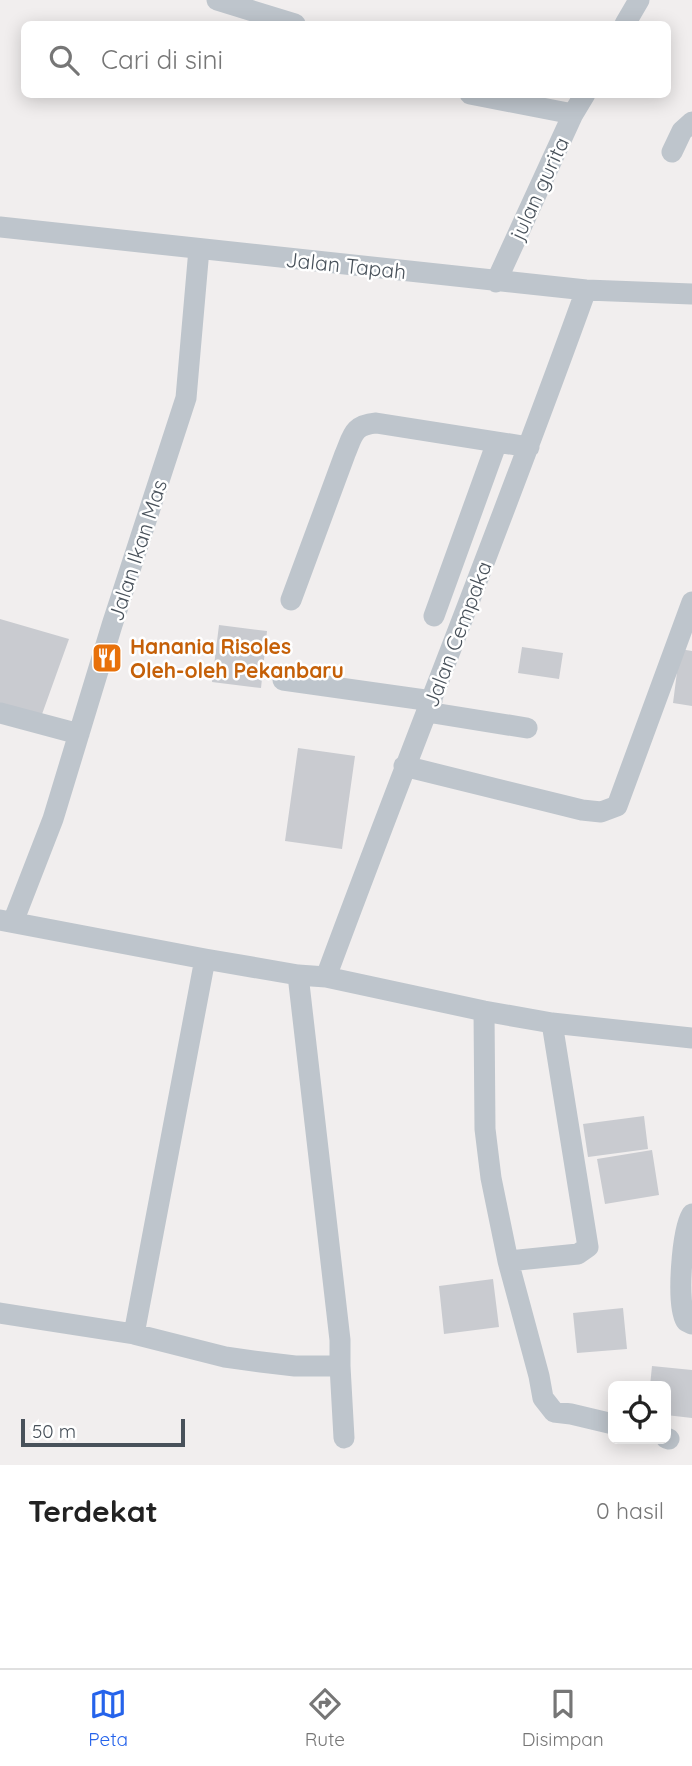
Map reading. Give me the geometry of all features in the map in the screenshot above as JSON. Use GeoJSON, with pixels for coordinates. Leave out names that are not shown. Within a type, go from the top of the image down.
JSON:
{"type":"FeatureCollection","features":[{"type":"Feature","properties":{"kind":"street"},"geometry":{"type":"LineString","coordinates":[[217,0],[285,21]]}},
{"type":"Feature","properties":{"kind":"street"},"geometry":{"type":"LineString","coordinates":[[627,21],[639,0]]}},
{"type":"Feature","properties":{"kind":"street"},"geometry":{"type":"LineString","coordinates":[[491,98],[573,114]]}},
{"type":"Feature","properties":{"kind":"street","name":"julan gurita"},"geometry":{"type":"LineString","coordinates":[[496,282],[582,98]]}},
{"type":"Feature","properties":{"kind":"street"},"geometry":{"type":"LineString","coordinates":[[671,152],[682,131],[692,122]]}},
{"type":"Feature","properties":{"kind":"street","name":"Jalan Tapah"},"geometry":{"type":"LineString","coordinates":[[0,227],[496,282],[586,290],[692,294]]}},
{"type":"Feature","properties":{"kind":"street","name":"Jalan Ikan Mas"},"geometry":{"type":"LineString","coordinates":[[7,921],[53,820],[186,398],[199,249]]}},
{"type":"Feature","properties":{"kind":"street","name":"Jalan Cempaka"},"geometry":{"type":"LineString","coordinates":[[326,977],[404,766],[430,707],[529,447],[586,290]]}},
{"type":"Feature","properties":{"kind":"street"},"geometry":{"type":"LineString","coordinates":[[290,600],[355,430],[363,424],[376,423],[529,447]]}},
{"type":"Feature","properties":{"kind":"street"},"geometry":{"type":"LineString","coordinates":[[434,616],[497,442]]}},
{"type":"Feature","properties":{"kind":"street"},"geometry":{"type":"LineString","coordinates":[[462,542],[489,551]]}},
{"type":"Feature","properties":{"kind":"street"},"geometry":{"type":"LineString","coordinates":[[404,766],[582,810],[601,812],[617,806],[692,602]]}},
{"type":"Feature","properties":{"kind":"street"},"geometry":{"type":"LineString","coordinates":[[283,680],[430,707],[527,729]]}},
{"type":"Feature","properties":{"kind":"street"},"geometry":{"type":"LineString","coordinates":[[0,713],[79,734]]}},
{"type":"Feature","properties":{"kind":"street"},"geometry":{"type":"LineString","coordinates":[[7,921],[205,959],[298,975],[326,977],[484,1012],[552,1023],[692,1038]]}},
{"type":"Feature","properties":{"kind":"street"},"geometry":{"type":"LineString","coordinates":[[134,1334],[205,959]]}},
{"type":"Feature","properties":{"kind":"street"},"geometry":{"type":"LineString","coordinates":[[298,975],[340,1340],[344,1438]]}},
{"type":"Feature","properties":{"kind":"street"},"geometry":{"type":"LineString","coordinates":[[484,1012],[485,1129],[491,1178],[543,1398],[554,1412],[608,1423]]}},
{"type":"Feature","properties":{"kind":"street"},"geometry":{"type":"LineString","coordinates":[[509,1261],[578,1254],[588,1247],[552,1023]]}},
{"type":"Feature","properties":{"kind":"street"},"geometry":{"type":"LineString","coordinates":[[692,1214],[685,1227],[680,1308],[685,1321],[692,1324]]}},
{"type":"Feature","properties":{"kind":"street"},"geometry":{"type":"LineString","coordinates":[[0,1313],[134,1334],[225,1357],[295,1366],[340,1366]]}},
{"type":"Feature","properties":{"kind":"building"},"geometry":{"type":"Polygon","coordinates":[[[0,619],[69,639],[41,717],[0,706],[0,619]]]}},
{"type":"Feature","properties":{"kind":"building"},"geometry":{"type":"Polygon","coordinates":[[[219,625],[267,631],[261,688],[212,682],[219,625]]]}},
{"type":"Feature","properties":{"kind":"building"},"geometry":{"type":"Polygon","coordinates":[[[522,647],[563,653],[559,679],[518,673],[522,647]]]}},
{"type":"Feature","properties":{"kind":"building"},"geometry":{"type":"Polygon","coordinates":[[[680,649],[692,651],[692,706],[673,703],[680,649]]]}},
{"type":"Feature","properties":{"kind":"building"},"geometry":{"type":"Polygon","coordinates":[[[298,748],[355,756],[342,849],[285,841],[298,748]]]}},
{"type":"Feature","properties":{"kind":"building"},"geometry":{"type":"Polygon","coordinates":[[[644,1116],[648,1149],[588,1157],[583,1124],[644,1116]]]}},
{"type":"Feature","properties":{"kind":"building"},"geometry":{"type":"Polygon","coordinates":[[[652,1150],[659,1195],[605,1204],[597,1159],[652,1150]]]}},
{"type":"Feature","properties":{"kind":"building"},"geometry":{"type":"Polygon","coordinates":[[[493,1279],[499,1327],[444,1334],[439,1286],[493,1279]]]}},
{"type":"Feature","properties":{"kind":"building"},"geometry":{"type":"Polygon","coordinates":[[[623,1308],[627,1349],[577,1353],[573,1313],[623,1308]]]}},
{"type":"Feature","properties":{"kind":"building"},"geometry":{"type":"Polygon","coordinates":[[[652,1366],[692,1370],[692,1418],[671,1416],[671,1381],[650,1381],[652,1366]]]}},
{"type":"Feature","properties":{"kind":"place","name":"Hanania Risoles Oleh-oleh Pekanbaru"},"geometry":{"type":"Point","coordinates":[107,658]}}]}
